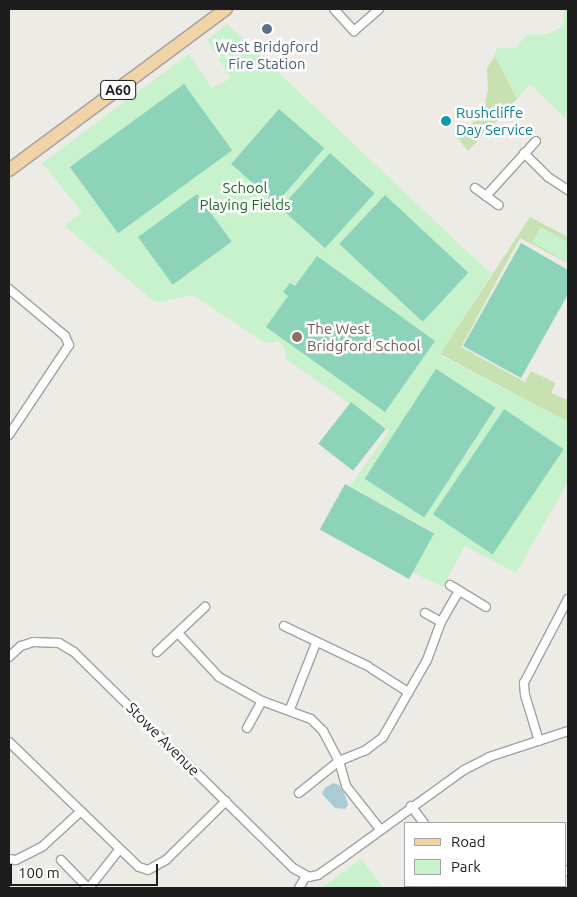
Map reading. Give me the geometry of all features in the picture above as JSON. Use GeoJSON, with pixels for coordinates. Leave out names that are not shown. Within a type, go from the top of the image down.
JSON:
{"type":"FeatureCollection","features":[{"type":"Feature","properties":{"kind":"main road","name":"A60"},"geometry":{"type":"LineString","coordinates":[[9,170],[226,9]]}},
{"type":"Feature","properties":{"kind":"street"},"geometry":{"type":"LineString","coordinates":[[334,9],[354,30],[379,9]]}},
{"type":"Feature","properties":{"kind":"street"},"geometry":{"type":"LineString","coordinates":[[486,196],[536,141]]}},
{"type":"Feature","properties":{"kind":"street"},"geometry":{"type":"LineString","coordinates":[[524,153],[548,177],[568,190]]}},
{"type":"Feature","properties":{"kind":"street"},"geometry":{"type":"LineString","coordinates":[[475,188],[498,205]]}},
{"type":"Feature","properties":{"kind":"street"},"geometry":{"type":"LineString","coordinates":[[9,289],[65,336],[69,345],[9,435]]}},
{"type":"Feature","properties":{"kind":"street"},"geometry":{"type":"LineString","coordinates":[[450,586],[486,607]]}},
{"type":"Feature","properties":{"kind":"street"},"geometry":{"type":"LineString","coordinates":[[299,792],[339,761],[375,745],[427,660],[441,622],[459,591]]}},
{"type":"Feature","properties":{"kind":"street"},"geometry":{"type":"LineString","coordinates":[[539,741],[524,683],[568,599]]}},
{"type":"Feature","properties":{"kind":"street"},"geometry":{"type":"LineString","coordinates":[[157,652],[205,607]]}},
{"type":"Feature","properties":{"kind":"street"},"geometry":{"type":"LineString","coordinates":[[425,613],[441,622]]}},
{"type":"Feature","properties":{"kind":"street"},"geometry":{"type":"LineString","coordinates":[[284,626],[316,643],[370,667],[408,692]]}},
{"type":"Feature","properties":{"kind":"street"},"geometry":{"type":"LineString","coordinates":[[178,633],[219,677],[262,701],[290,709],[311,719],[324,731],[339,761],[346,786],[380,829]]}},
{"type":"Feature","properties":{"kind":"street","name":"Stowe Avenue"},"geometry":{"type":"LineString","coordinates":[[9,657],[21,646],[33,642],[59,643],[74,652],[293,868],[306,876]]}},
{"type":"Feature","properties":{"kind":"street"},"geometry":{"type":"LineString","coordinates":[[290,709],[316,643]]}},
{"type":"Feature","properties":{"kind":"street"},"geometry":{"type":"LineString","coordinates":[[247,728],[262,701]]}},
{"type":"Feature","properties":{"kind":"street"},"geometry":{"type":"LineString","coordinates":[[299,888],[306,876],[320,874],[411,806],[464,770],[568,731]]}},
{"type":"Feature","properties":{"kind":"street"},"geometry":{"type":"LineString","coordinates":[[9,742],[118,850],[139,867],[148,870],[158,866],[226,801]]}},
{"type":"Feature","properties":{"kind":"street"},"geometry":{"type":"LineString","coordinates":[[411,806],[423,822]]}},
{"type":"Feature","properties":{"kind":"street"},"geometry":{"type":"LineString","coordinates":[[9,859],[16,860],[43,846],[80,812]]}},
{"type":"Feature","properties":{"kind":"street"},"geometry":{"type":"LineString","coordinates":[[61,860],[88,888],[118,850]]}},
{"type":"Feature","properties":{"kind":"green space"},"geometry":{"type":"Polygon","coordinates":[[[565,9],[568,9],[568,121],[530,84],[517,99],[494,54],[497,48],[516,48],[526,35],[548,34],[563,26],[565,9]]]}},
{"type":"Feature","properties":{"kind":"green space","name":"School Playing Fields"},"geometry":{"type":"Polygon","coordinates":[[[227,24],[491,274],[440,355],[568,422],[568,482],[516,573],[465,546],[443,587],[412,572],[435,533],[350,486],[389,431],[286,359],[284,346],[278,341],[265,343],[193,295],[159,302],[152,300],[65,226],[82,212],[42,163],[189,54],[212,88],[231,78],[207,40],[227,24]]]}},
{"type":"Feature","properties":{"kind":"green space"},"geometry":{"type":"Polygon","coordinates":[[[495,56],[517,99],[468,151],[457,137],[465,131],[467,133],[472,128],[470,125],[482,115],[488,90],[487,68],[495,56]]]}},
{"type":"Feature","properties":{"kind":"green space"},"geometry":{"type":"Polygon","coordinates":[[[184,84],[232,150],[118,233],[70,167],[184,84]]]}},
{"type":"Feature","properties":{"kind":"green space"},"geometry":{"type":"Polygon","coordinates":[[[279,109],[324,148],[276,203],[231,164],[279,109]]]}},
{"type":"Feature","properties":{"kind":"green space"},"geometry":{"type":"Polygon","coordinates":[[[330,153],[375,193],[325,248],[280,208],[330,153]]]}},
{"type":"Feature","properties":{"kind":"green space"},"geometry":{"type":"Polygon","coordinates":[[[197,194],[232,242],[173,285],[138,237],[197,194]]]}},
{"type":"Feature","properties":{"kind":"green space"},"geometry":{"type":"Polygon","coordinates":[[[385,195],[468,273],[423,322],[339,244],[385,195]]]}},
{"type":"Feature","properties":{"kind":"green space"},"geometry":{"type":"Polygon","coordinates":[[[530,217],[568,237],[568,263],[520,238],[461,347],[525,382],[531,371],[556,383],[551,393],[568,400],[568,422],[440,354],[530,217]]]}},
{"type":"Feature","properties":{"kind":"green space"},"geometry":{"type":"Polygon","coordinates":[[[541,227],[568,242],[568,262],[532,242],[541,227]]]}},
{"type":"Feature","properties":{"kind":"green space"},"geometry":{"type":"Polygon","coordinates":[[[521,243],[568,270],[568,294],[521,378],[463,346],[521,243]]]}},
{"type":"Feature","properties":{"kind":"green space"},"geometry":{"type":"Polygon","coordinates":[[[317,256],[435,341],[385,412],[266,327],[288,296],[283,292],[290,283],[295,286],[317,256]]]}},
{"type":"Feature","properties":{"kind":"green space"},"geometry":{"type":"Polygon","coordinates":[[[436,369],[496,408],[424,518],[365,479],[436,369]]]}},
{"type":"Feature","properties":{"kind":"green space"},"geometry":{"type":"Polygon","coordinates":[[[351,402],[386,429],[353,471],[318,444],[351,402]]]}},
{"type":"Feature","properties":{"kind":"green space"},"geometry":{"type":"Polygon","coordinates":[[[504,409],[564,449],[493,555],[433,514],[504,409]]]}},
{"type":"Feature","properties":{"kind":"green space"},"geometry":{"type":"Polygon","coordinates":[[[345,484],[434,533],[409,579],[320,529],[345,484]]]}},
{"type":"Feature","properties":{"kind":"green space"},"geometry":{"type":"Polygon","coordinates":[[[361,859],[384,888],[321,888],[345,871],[361,859]]]}},
{"type":"Feature","properties":{"kind":"water"},"geometry":{"type":"Polygon","coordinates":[[[333,783],[339,785],[345,795],[348,805],[345,809],[335,808],[322,794],[325,788],[333,783]]]}},
{"type":"Feature","properties":{"kind":"place","name":"West Bridgford Fire Station"},"geometry":{"type":"Point","coordinates":[267,29]}},
{"type":"Feature","properties":{"kind":"place","name":"Rushcliffe Day Service"},"geometry":{"type":"Point","coordinates":[446,121]}},
{"type":"Feature","properties":{"kind":"place","name":"The West Bridgford School"},"geometry":{"type":"Point","coordinates":[297,337]}}]}
